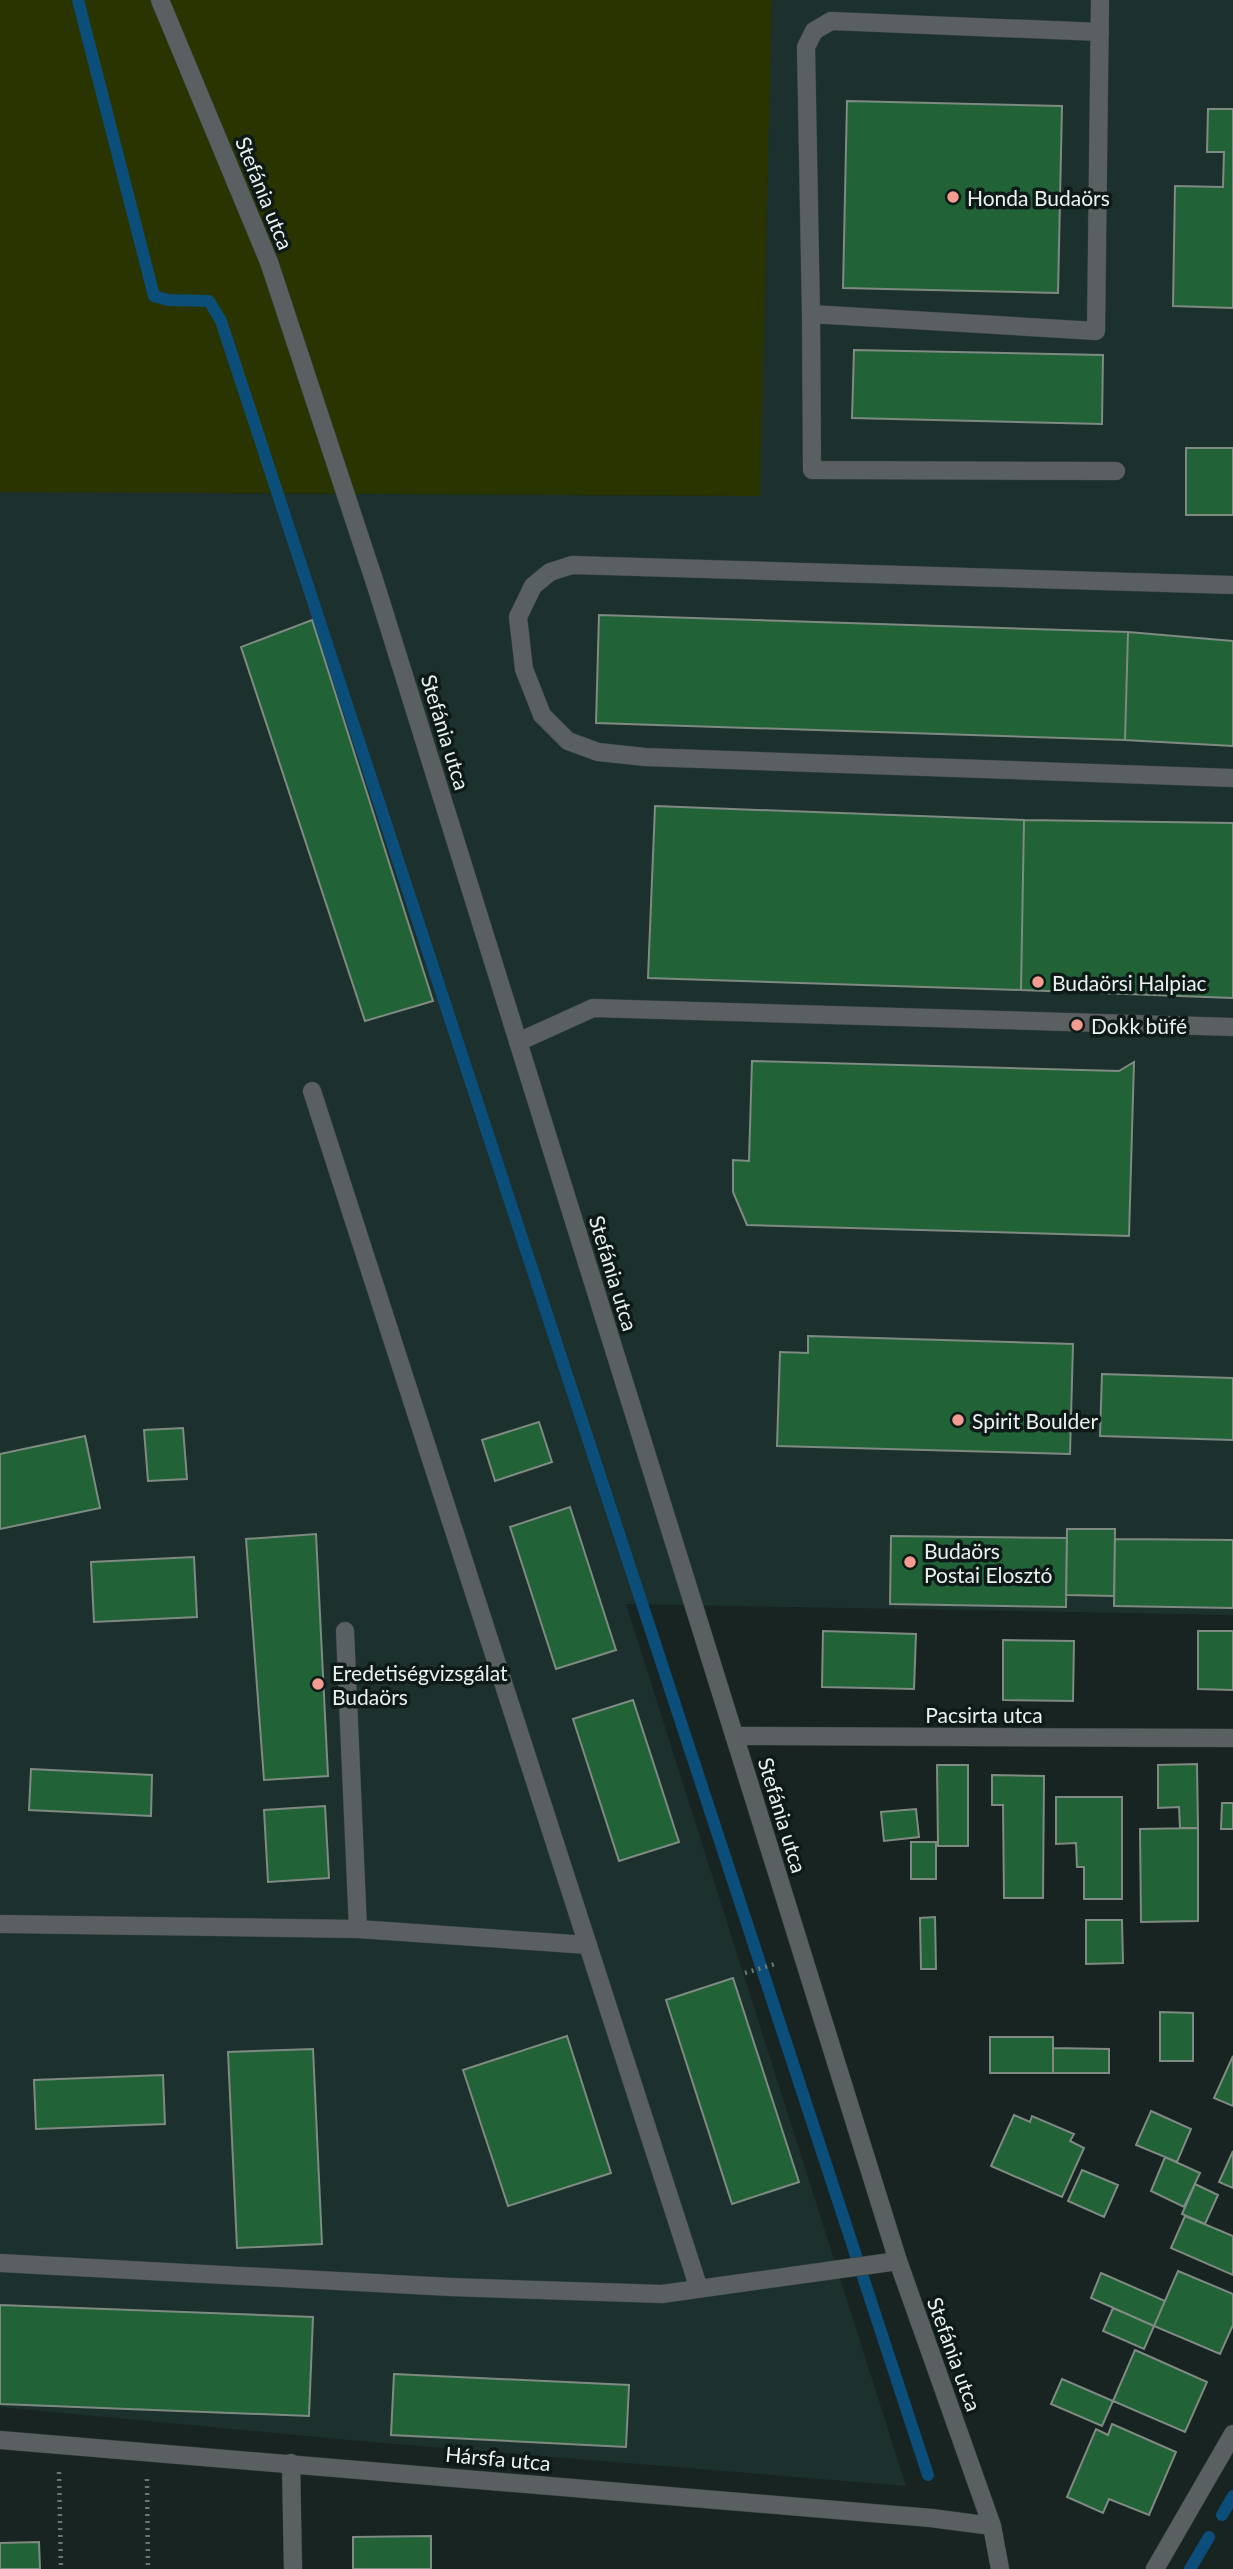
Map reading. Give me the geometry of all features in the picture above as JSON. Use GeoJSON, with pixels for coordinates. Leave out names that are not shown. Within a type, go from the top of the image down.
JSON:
{"type":"FeatureCollection","features":[{"type":"Feature","properties":{"kind":"street","name":"Stefánia utca"},"geometry":{"type":"LineString","coordinates":[[160,0],[269,261],[377,589],[898,2261],[992,2526],[1000,2569]]}},
{"type":"Feature","properties":{"kind":"street"},"geometry":{"type":"LineString","coordinates":[[811,314],[1096,331],[1100,0]]}},
{"type":"Feature","properties":{"kind":"street"},"geometry":{"type":"LineString","coordinates":[[1100,32],[831,21],[814,31],[806,47],[812,470],[1116,471]]}},
{"type":"Feature","properties":{"kind":"street"},"geometry":{"type":"LineString","coordinates":[[1233,585],[572,565],[550,572],[533,586],[518,617],[524,669],[542,715],[568,741],[598,752],[645,757],[1233,778]]}},
{"type":"Feature","properties":{"kind":"street"},"geometry":{"type":"LineString","coordinates":[[518,1042],[593,1008],[1233,1027]]}},
{"type":"Feature","properties":{"kind":"street"},"geometry":{"type":"LineString","coordinates":[[312,1091],[699,2289]]}},
{"type":"Feature","properties":{"kind":"street"},"geometry":{"type":"LineString","coordinates":[[345,1630],[358,1929]]}},
{"type":"Feature","properties":{"kind":"street","name":"Pacsirta utca"},"geometry":{"type":"LineString","coordinates":[[734,1736],[1233,1738]]}},
{"type":"Feature","properties":{"kind":"street"},"geometry":{"type":"LineString","coordinates":[[0,1924],[358,1929],[588,1945]]}},
{"type":"Feature","properties":{"kind":"street"},"geometry":{"type":"LineString","coordinates":[[0,2263],[450,2287],[662,2294],[898,2261]]}},
{"type":"Feature","properties":{"kind":"street"},"geometry":{"type":"LineString","coordinates":[[1155,2569],[1233,2434]]}},
{"type":"Feature","properties":{"kind":"street","name":"Hársfa utca"},"geometry":{"type":"LineString","coordinates":[[0,2440],[931,2518],[992,2526]]}},
{"type":"Feature","properties":{"kind":"street"},"geometry":{"type":"LineString","coordinates":[[291,2463],[293,2569]]}},
{"type":"Feature","properties":{"kind":"path"},"geometry":{"type":"LineString","coordinates":[[59,2445],[61,2569]]}},
{"type":"Feature","properties":{"kind":"path"},"geometry":{"type":"LineString","coordinates":[[146,2452],[148,2569]]}},
{"type":"Feature","properties":{"kind":"shaded area"},"geometry":{"type":"Polygon","coordinates":[[[772,0],[1233,0],[1233,1615],[626,1604],[906,2486],[360,2441],[0,2407],[0,492],[759,496],[772,0]]]}},
{"type":"Feature","properties":{"kind":"green space"},"geometry":{"type":"Polygon","coordinates":[[[0,0],[772,0],[760,496],[0,492],[0,0]]]}},
{"type":"Feature","properties":{"kind":"building","name":"Honda Budaörs"},"geometry":{"type":"Polygon","coordinates":[[[847,101],[1062,106],[1058,293],[843,288],[847,101]]]}},
{"type":"Feature","properties":{"kind":"building"},"geometry":{"type":"Polygon","coordinates":[[[1208,109],[1233,109],[1233,308],[1173,306],[1175,186],[1223,187],[1224,152],[1207,152],[1208,109]]]}},
{"type":"Feature","properties":{"kind":"building"},"geometry":{"type":"Polygon","coordinates":[[[854,350],[1103,355],[1102,424],[852,418],[854,350]]]}},
{"type":"Feature","properties":{"kind":"building"},"geometry":{"type":"Polygon","coordinates":[[[1186,448],[1233,448],[1233,515],[1186,515],[1186,448]]]}},
{"type":"Feature","properties":{"kind":"building"},"geometry":{"type":"Polygon","coordinates":[[[599,615],[1128,632],[1125,740],[596,723],[599,615]]]}},
{"type":"Feature","properties":{"kind":"building"},"geometry":{"type":"Polygon","coordinates":[[[312,620],[433,1001],[365,1021],[241,647],[312,620]]]}},
{"type":"Feature","properties":{"kind":"building"},"geometry":{"type":"Polygon","coordinates":[[[1128,632],[1233,641],[1233,746],[1125,740],[1128,632]]]}},
{"type":"Feature","properties":{"kind":"building"},"geometry":{"type":"Polygon","coordinates":[[[655,806],[1024,820],[1021,990],[648,978],[655,806]]]}},
{"type":"Feature","properties":{"kind":"building"},"geometry":{"type":"Polygon","coordinates":[[[1024,820],[1233,823],[1233,998],[1021,990],[1024,820]]]}},
{"type":"Feature","properties":{"kind":"building"},"geometry":{"type":"Polygon","coordinates":[[[752,1061],[1119,1071],[1134,1062],[1129,1236],[747,1225],[733,1192],[733,1160],[749,1161],[752,1061]]]}},
{"type":"Feature","properties":{"kind":"building"},"geometry":{"type":"Polygon","coordinates":[[[808,1336],[1073,1344],[1070,1454],[777,1446],[780,1352],[808,1353],[808,1336]]]}},
{"type":"Feature","properties":{"kind":"building"},"geometry":{"type":"Polygon","coordinates":[[[1102,1374],[1233,1378],[1233,1440],[1100,1436],[1102,1374]]]}},
{"type":"Feature","properties":{"kind":"building"},"geometry":{"type":"Polygon","coordinates":[[[539,1422],[552,1462],[495,1481],[482,1440],[539,1422]]]}},
{"type":"Feature","properties":{"kind":"building"},"geometry":{"type":"Polygon","coordinates":[[[183,1428],[187,1479],[148,1481],[144,1430],[183,1428]]]}},
{"type":"Feature","properties":{"kind":"building"},"geometry":{"type":"Polygon","coordinates":[[[85,1436],[100,1508],[0,1529],[0,1454],[85,1436]]]}},
{"type":"Feature","properties":{"kind":"building"},"geometry":{"type":"Polygon","coordinates":[[[570,1507],[616,1650],[556,1669],[510,1527],[570,1507]]]}},
{"type":"Feature","properties":{"kind":"building"},"geometry":{"type":"Polygon","coordinates":[[[1067,1529],[1115,1529],[1114,1596],[1066,1595],[1067,1529]]]}},
{"type":"Feature","properties":{"kind":"building"},"geometry":{"type":"Polygon","coordinates":[[[316,1534],[328,1776],[264,1780],[246,1539],[316,1534]]]}},
{"type":"Feature","properties":{"kind":"building"},"geometry":{"type":"Polygon","coordinates":[[[891,1536],[1067,1538],[1066,1607],[890,1604],[891,1536]]]}},
{"type":"Feature","properties":{"kind":"building"},"geometry":{"type":"Polygon","coordinates":[[[1115,1539],[1233,1540],[1233,1608],[1114,1606],[1115,1539]]]}},
{"type":"Feature","properties":{"kind":"building"},"geometry":{"type":"Polygon","coordinates":[[[194,1557],[197,1617],[94,1622],[91,1562],[194,1557]]]}},
{"type":"Feature","properties":{"kind":"building"},"geometry":{"type":"Polygon","coordinates":[[[823,1631],[916,1634],[914,1689],[822,1687],[823,1631]]]}},
{"type":"Feature","properties":{"kind":"building"},"geometry":{"type":"Polygon","coordinates":[[[1198,1631],[1233,1631],[1233,1690],[1198,1689],[1198,1631]]]}},
{"type":"Feature","properties":{"kind":"building"},"geometry":{"type":"Polygon","coordinates":[[[1003,1640],[1074,1641],[1073,1701],[1003,1700],[1003,1640]]]}},
{"type":"Feature","properties":{"kind":"building"},"geometry":{"type":"Polygon","coordinates":[[[633,1700],[679,1842],[619,1861],[573,1719],[633,1700]]]}},
{"type":"Feature","properties":{"kind":"building"},"geometry":{"type":"Polygon","coordinates":[[[1197,1764],[1198,1828],[1180,1828],[1179,1807],[1158,1808],[1158,1765],[1197,1764]]]}},
{"type":"Feature","properties":{"kind":"building"},"geometry":{"type":"Polygon","coordinates":[[[937,1765],[968,1765],[968,1846],[938,1846],[937,1765]]]}},
{"type":"Feature","properties":{"kind":"building"},"geometry":{"type":"Polygon","coordinates":[[[31,1769],[152,1775],[151,1816],[29,1810],[31,1769]]]}},
{"type":"Feature","properties":{"kind":"building"},"geometry":{"type":"Polygon","coordinates":[[[992,1775],[1044,1776],[1043,1898],[1004,1898],[1003,1805],[992,1805],[992,1775]]]}},
{"type":"Feature","properties":{"kind":"building"},"geometry":{"type":"Polygon","coordinates":[[[1056,1797],[1122,1797],[1122,1899],[1084,1899],[1084,1867],[1077,1867],[1076,1843],[1056,1844],[1056,1797]]]}},
{"type":"Feature","properties":{"kind":"building"},"geometry":{"type":"Polygon","coordinates":[[[1222,1803],[1233,1803],[1233,1829],[1221,1829],[1222,1803]]]}},
{"type":"Feature","properties":{"kind":"building"},"geometry":{"type":"Polygon","coordinates":[[[325,1806],[329,1878],[268,1882],[264,1810],[325,1806]]]}},
{"type":"Feature","properties":{"kind":"building"},"geometry":{"type":"Polygon","coordinates":[[[916,1809],[919,1837],[884,1841],[881,1812],[916,1809]]]}},
{"type":"Feature","properties":{"kind":"building"},"geometry":{"type":"Polygon","coordinates":[[[1198,1828],[1198,1921],[1141,1922],[1140,1829],[1198,1828]]]}},
{"type":"Feature","properties":{"kind":"building"},"geometry":{"type":"Polygon","coordinates":[[[911,1842],[936,1842],[936,1879],[911,1879],[911,1842]]]}},
{"type":"Feature","properties":{"kind":"building"},"geometry":{"type":"Polygon","coordinates":[[[935,1917],[936,1969],[921,1969],[920,1918],[935,1917]]]}},
{"type":"Feature","properties":{"kind":"building"},"geometry":{"type":"Polygon","coordinates":[[[1086,1920],[1122,1920],[1123,1963],[1086,1964],[1086,1920]]]}},
{"type":"Feature","properties":{"kind":"building"},"geometry":{"type":"Polygon","coordinates":[[[733,1978],[799,2182],[732,2204],[666,2000],[733,1978]]]}},
{"type":"Feature","properties":{"kind":"building"},"geometry":{"type":"Polygon","coordinates":[[[1160,2012],[1193,2013],[1193,2061],[1160,2061],[1160,2012]]]}},
{"type":"Feature","properties":{"kind":"building"},"geometry":{"type":"Polygon","coordinates":[[[567,2036],[611,2173],[508,2206],[463,2070],[567,2036]]]}},
{"type":"Feature","properties":{"kind":"building"},"geometry":{"type":"Polygon","coordinates":[[[990,2037],[1053,2037],[1053,2073],[990,2073],[990,2037]]]}},
{"type":"Feature","properties":{"kind":"building"},"geometry":{"type":"Polygon","coordinates":[[[1053,2048],[1109,2049],[1109,2073],[1053,2073],[1053,2048]]]}},
{"type":"Feature","properties":{"kind":"building"},"geometry":{"type":"Polygon","coordinates":[[[313,2049],[322,2244],[237,2248],[228,2052],[313,2049]]]}},
{"type":"Feature","properties":{"kind":"building"},"geometry":{"type":"Polygon","coordinates":[[[1233,2056],[1233,2106],[1214,2098],[1233,2056]]]}},
{"type":"Feature","properties":{"kind":"building"},"geometry":{"type":"Polygon","coordinates":[[[163,2075],[165,2124],[36,2129],[34,2080],[163,2075]]]}},
{"type":"Feature","properties":{"kind":"building"},"geometry":{"type":"Polygon","coordinates":[[[1151,2111],[1191,2129],[1177,2162],[1136,2145],[1151,2111]]]}},
{"type":"Feature","properties":{"kind":"building"},"geometry":{"type":"Polygon","coordinates":[[[1014,2115],[1030,2122],[1032,2116],[1074,2134],[1070,2141],[1084,2148],[1062,2197],[991,2166],[1014,2115]]]}},
{"type":"Feature","properties":{"kind":"building"},"geometry":{"type":"Polygon","coordinates":[[[1233,2151],[1233,2188],[1219,2182],[1233,2151]]]}},
{"type":"Feature","properties":{"kind":"building"},"geometry":{"type":"Polygon","coordinates":[[[1165,2157],[1200,2173],[1184,2207],[1151,2191],[1165,2157]]]}},
{"type":"Feature","properties":{"kind":"building"},"geometry":{"type":"Polygon","coordinates":[[[1082,2170],[1118,2185],[1104,2217],[1068,2201],[1082,2170]]]}},
{"type":"Feature","properties":{"kind":"building"},"geometry":{"type":"Polygon","coordinates":[[[1195,2184],[1218,2195],[1205,2224],[1182,2214],[1195,2184]]]}},
{"type":"Feature","properties":{"kind":"building"},"geometry":{"type":"Polygon","coordinates":[[[1185,2216],[1233,2236],[1233,2275],[1171,2248],[1185,2216]]]}},
{"type":"Feature","properties":{"kind":"building"},"geometry":{"type":"Polygon","coordinates":[[[1178,2271],[1233,2294],[1233,2325],[1220,2354],[1154,2326],[1178,2271]]]}},
{"type":"Feature","properties":{"kind":"building"},"geometry":{"type":"Polygon","coordinates":[[[1101,2273],[1165,2301],[1154,2326],[1091,2298],[1101,2273]]]}},
{"type":"Feature","properties":{"kind":"building"},"geometry":{"type":"Polygon","coordinates":[[[0,2305],[313,2317],[309,2416],[0,2404],[0,2305]]]}},
{"type":"Feature","properties":{"kind":"building"},"geometry":{"type":"Polygon","coordinates":[[[1113,2308],[1154,2326],[1144,2349],[1103,2331],[1113,2308]]]}},
{"type":"Feature","properties":{"kind":"building"},"geometry":{"type":"Polygon","coordinates":[[[1135,2350],[1207,2382],[1185,2432],[1113,2401],[1135,2350]]]}},
{"type":"Feature","properties":{"kind":"building"},"geometry":{"type":"Polygon","coordinates":[[[394,2374],[629,2385],[626,2447],[391,2435],[394,2374]]]}},
{"type":"Feature","properties":{"kind":"building"},"geometry":{"type":"Polygon","coordinates":[[[1062,2379],[1113,2401],[1102,2426],[1051,2404],[1062,2379]]]}},
{"type":"Feature","properties":{"kind":"building"},"geometry":{"type":"Polygon","coordinates":[[[1112,2424],[1176,2452],[1149,2515],[1109,2499],[1103,2513],[1067,2497],[1096,2429],[1108,2435],[1112,2424]]]}},
{"type":"Feature","properties":{"kind":"building"},"geometry":{"type":"Polygon","coordinates":[[[431,2536],[431,2569],[353,2569],[353,2537],[431,2536]]]}},
{"type":"Feature","properties":{"kind":"building"},"geometry":{"type":"Polygon","coordinates":[[[39,2542],[40,2569],[0,2569],[0,2543],[39,2542]]]}},
{"type":"Feature","properties":{"kind":"waterway"},"geometry":{"type":"LineString","coordinates":[[78,0],[154,296],[168,300],[209,301],[221,321],[928,2475]]}},
{"type":"Feature","properties":{"kind":"waterway"},"geometry":{"type":"LineString","coordinates":[[1222,2515],[1233,2496]]}},
{"type":"Feature","properties":{"kind":"waterway"},"geometry":{"type":"LineString","coordinates":[[1190,2569],[1209,2537]]}},
{"type":"Feature","properties":{"kind":"place","name":"Honda Budaörs"},"geometry":{"type":"Point","coordinates":[953,197]}},
{"type":"Feature","properties":{"kind":"place","name":"Budaörsi Halpiac"},"geometry":{"type":"Point","coordinates":[1038,982]}},
{"type":"Feature","properties":{"kind":"place","name":"Dokk büfé"},"geometry":{"type":"Point","coordinates":[1077,1025]}},
{"type":"Feature","properties":{"kind":"place","name":"Spirit Boulder"},"geometry":{"type":"Point","coordinates":[958,1420]}},
{"type":"Feature","properties":{"kind":"place","name":"Budaörs Postai Elosztó"},"geometry":{"type":"Point","coordinates":[910,1562]}},
{"type":"Feature","properties":{"kind":"place","name":"Eredetiségvizsgálat Budaörs"},"geometry":{"type":"Point","coordinates":[318,1684]}}]}
